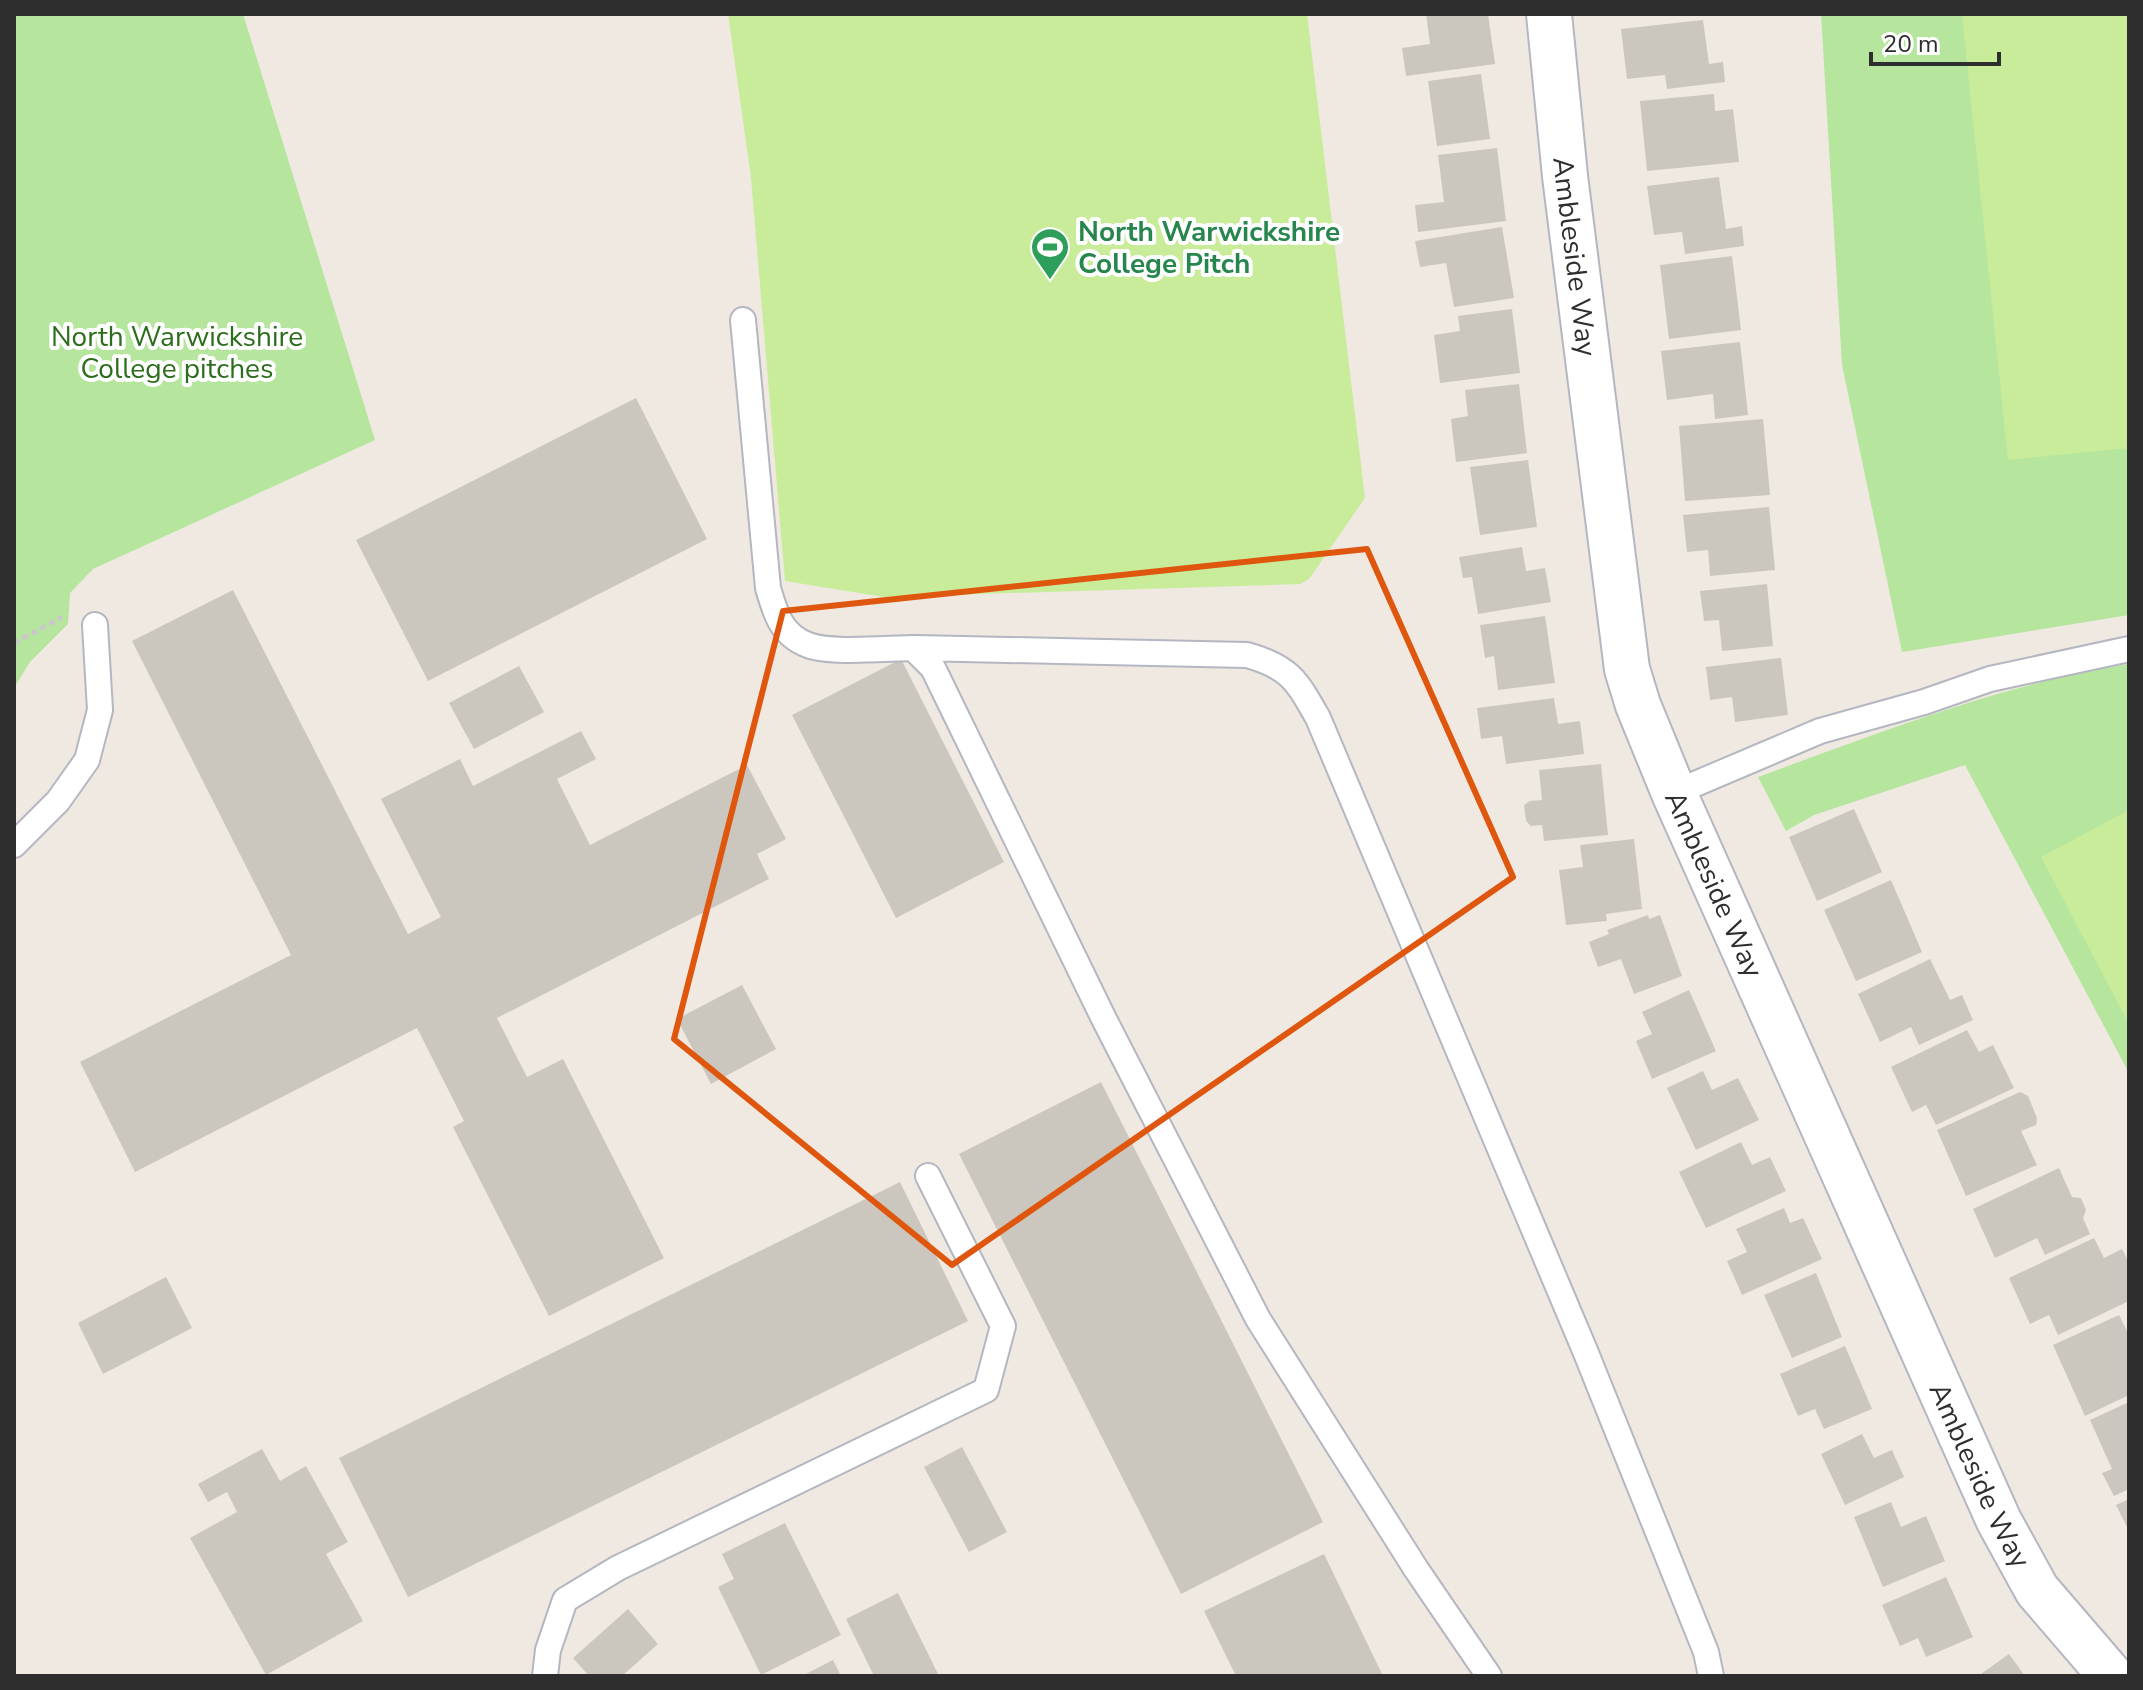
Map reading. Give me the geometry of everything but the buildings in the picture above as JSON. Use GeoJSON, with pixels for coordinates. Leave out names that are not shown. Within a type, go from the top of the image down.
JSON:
{"type":"FeatureCollection","features":[{"type":"Feature","properties":{"kind":"street","name":"Ambleside Way"},"geometry":{"type":"LineString","coordinates":[[1549,14],[1565,176],[1627,669],[1638,705],[1674,793],[1999,1521],[2037,1590],[2111,1676]]}},
{"type":"Feature","properties":{"kind":"lane"},"geometry":{"type":"LineString","coordinates":[[743,320],[768,588],[777,619],[794,639],[810,647],[829,649],[1247,655],[1270,661],[1287,672],[1301,688],[1318,718],[1586,1353],[1706,1652],[1711,1676]]}},
{"type":"Feature","properties":{"kind":"lane"},"geometry":{"type":"LineString","coordinates":[[14,845],[58,801],[87,760],[100,710],[95,625]]}},
{"type":"Feature","properties":{"kind":"lane"},"geometry":{"type":"LineString","coordinates":[[913,648],[933,668],[1103,1017],[1258,1319],[1416,1569],[1489,1676]]}},
{"type":"Feature","properties":{"kind":"lane"},"geometry":{"type":"LineString","coordinates":[[1674,793],[1820,731],[1924,702],[1990,679],[2129,649]]}},
{"type":"Feature","properties":{"kind":"lane"},"geometry":{"type":"LineString","coordinates":[[545,1676],[548,1650],[565,1600],[618,1568],[986,1390],[1003,1326],[928,1176]]}},
{"type":"Feature","properties":{"kind":"highlighted area"},"geometry":{"type":"Polygon","coordinates":[[[1367,549],[1513,877],[952,1265],[674,1039],[783,611],[1367,549]]]}},
{"type":"Feature","properties":{"kind":"green space","name":"North Warwickshire College pitches"},"geometry":{"type":"Polygon","coordinates":[[[14,14],[243,14],[375,440],[93,569],[70,593],[68,624],[30,662],[14,688],[14,14]]]}},
{"type":"Feature","properties":{"kind":"green space","name":"North Warwickshire College Pitch"},"geometry":{"type":"Polygon","coordinates":[[[728,14],[1307,14],[1365,498],[1309,579],[1300,584],[884,597],[785,581],[751,178],[728,14]]]}},
{"type":"Feature","properties":{"kind":"green space"},"geometry":{"type":"Polygon","coordinates":[[[1821,14],[2129,14],[2129,615],[1902,652],[1842,365],[1821,14]]]}},
{"type":"Feature","properties":{"kind":"green space"},"geometry":{"type":"Polygon","coordinates":[[[1962,14],[2129,14],[2129,448],[2008,460],[1962,14]]]}},
{"type":"Feature","properties":{"kind":"green space"},"geometry":{"type":"Polygon","coordinates":[[[2129,664],[2129,1073],[1965,765],[1814,815],[1786,831],[1758,777],[1988,697],[2129,664]]]}},
{"type":"Feature","properties":{"kind":"green space"},"geometry":{"type":"Polygon","coordinates":[[[2129,810],[2129,1024],[2041,857],[2129,810]]]}},
{"type":"Feature","properties":{"kind":"place","name":"North Warwickshire College Pitch"},"geometry":{"type":"Point","coordinates":[1050,281]}}]}
